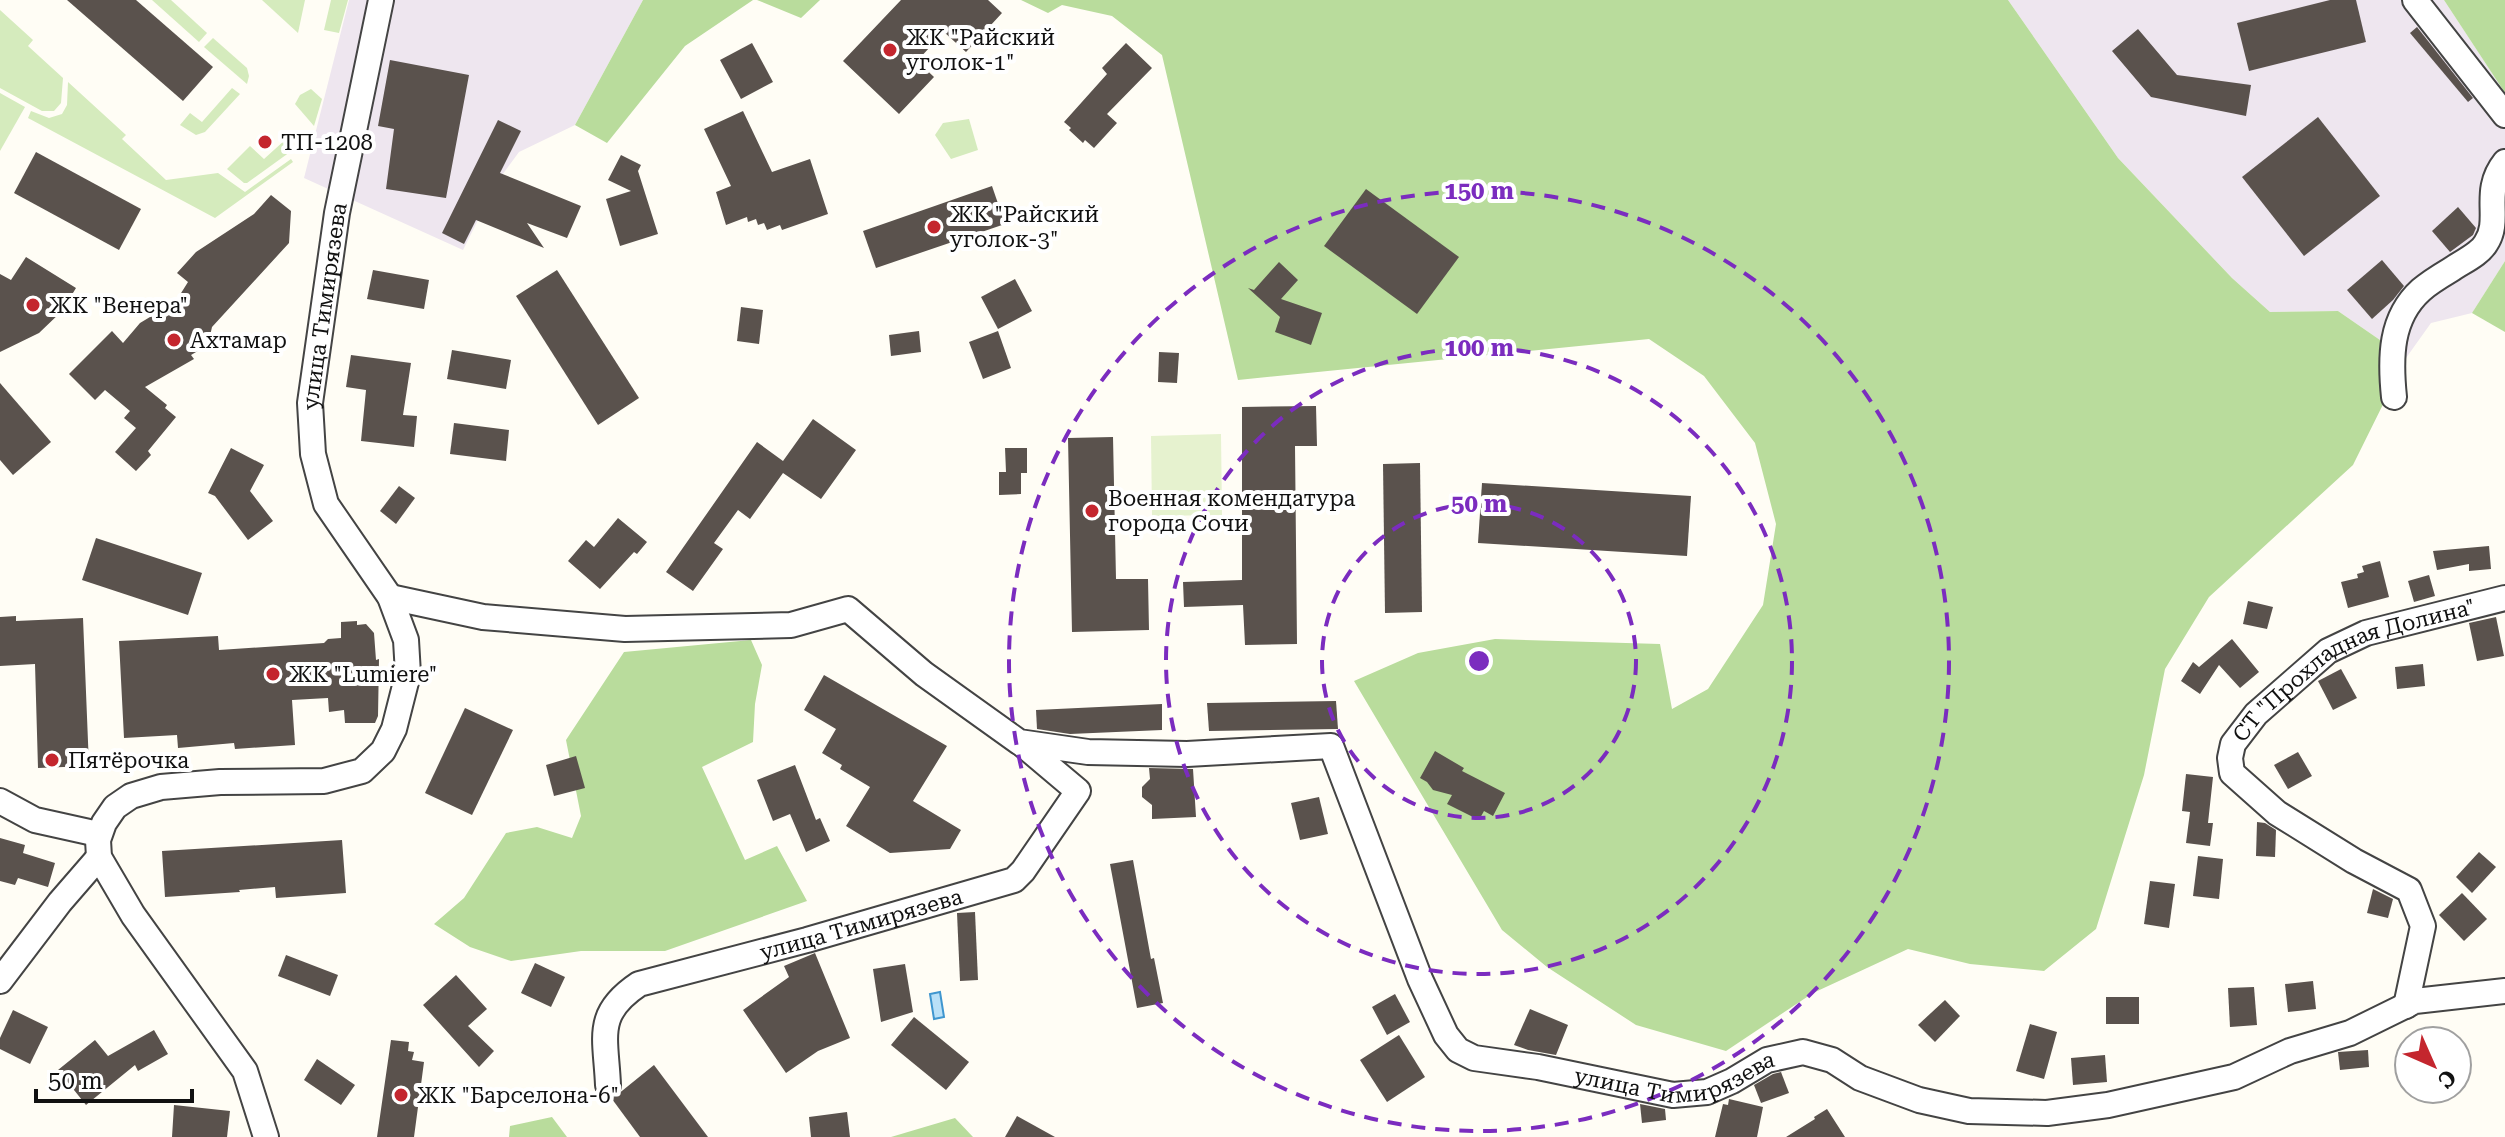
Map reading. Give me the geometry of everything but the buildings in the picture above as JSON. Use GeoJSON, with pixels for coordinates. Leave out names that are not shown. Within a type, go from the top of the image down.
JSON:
{"type":"FeatureCollection","features":[{"type":"Feature","properties":{"kind":"street","name":"улица Тимирязева"},"geometry":{"type":"LineString","coordinates":[[0,981],[99,846],[115,807],[131,796],[161,787],[220,782],[324,781],[362,771],[383,751],[394,729],[408,674],[406,640],[390,597],[326,504],[313,454],[310,403],[337,213],[381,0]]}},
{"type":"Feature","properties":{"kind":"street"},"geometry":{"type":"LineString","coordinates":[[2415,0],[2505,115]]}},
{"type":"Feature","properties":{"kind":"street"},"geometry":{"type":"LineString","coordinates":[[2394,397],[2391,369],[2394,335],[2404,309],[2421,290],[2485,246],[2491,225],[2492,185],[2496,173],[2505,162]]}},
{"type":"Feature","properties":{"kind":"street","name":"улица Тимирязева"},"geometry":{"type":"LineString","coordinates":[[390,597],[483,617],[625,629],[791,625],[848,609],[924,674],[1019,742],[1078,791],[1014,880],[639,984],[621,996],[605,1024],[608,1085]]}},
{"type":"Feature","properties":{"kind":"street","name":"СТ \"Прохладная Долина\""},"geometry":{"type":"LineString","coordinates":[[2406,1006],[2423,926],[2409,890],[2354,861],[2277,813],[2232,773],[2230,758],[2233,744],[2256,714],[2328,651],[2366,633],[2505,598]]}},
{"type":"Feature","properties":{"kind":"street","name":"улица Тимирязева"},"geometry":{"type":"LineString","coordinates":[[1019,742],[1088,752],[1187,754],[1331,746],[1420,979],[1446,1035],[1458,1050],[1474,1058],[1538,1067],[1673,1095],[1707,1092],[1767,1060],[1803,1052],[1832,1060],[1860,1078],[1919,1100],[1969,1111],[2047,1113],[2108,1105],[2234,1077],[2290,1051],[2350,1033],[2415,1001],[2505,991]]}},
{"type":"Feature","properties":{"kind":"street"},"geometry":{"type":"LineString","coordinates":[[0,801],[35,820],[99,846],[133,915],[245,1071],[266,1137]]}},
{"type":"Feature","properties":{"kind":"shaded area"},"geometry":{"type":"Polygon","coordinates":[[[349,0],[643,0],[575,125],[519,152],[497,182],[463,250],[304,178],[349,0]]]}},
{"type":"Feature","properties":{"kind":"shaded area"},"geometry":{"type":"Polygon","coordinates":[[[2008,0],[2444,0],[2505,93],[2505,261],[2472,313],[2431,323],[2406,358],[2338,311],[2270,312],[2232,278],[2118,158],[2008,0]]]}},
{"type":"Feature","properties":{"kind":"green space"},"geometry":{"type":"Polygon","coordinates":[[[152,0],[171,0],[207,33],[199,42],[152,0]]]}},
{"type":"Feature","properties":{"kind":"green space"},"geometry":{"type":"Polygon","coordinates":[[[262,0],[305,0],[298,33],[262,0]]]}},
{"type":"Feature","properties":{"kind":"green space"},"geometry":{"type":"Polygon","coordinates":[[[331,0],[348,0],[339,33],[324,30],[331,0]]]}},
{"type":"Feature","properties":{"kind":"green space"},"geometry":{"type":"Polygon","coordinates":[[[643,0],[753,0],[685,46],[607,143],[575,125],[643,0]]]}},
{"type":"Feature","properties":{"kind":"green space"},"geometry":{"type":"Polygon","coordinates":[[[757,0],[820,0],[801,18],[757,0]]]}},
{"type":"Feature","properties":{"kind":"green space"},"geometry":{"type":"Polygon","coordinates":[[[1021,0],[2008,0],[2118,158],[2232,278],[2270,312],[2338,311],[2406,358],[2353,465],[2209,597],[2165,669],[2144,775],[2096,929],[2044,971],[1970,964],[1908,949],[1813,993],[1726,1051],[1636,1025],[1547,967],[1502,930],[1354,681],[1418,653],[1495,639],[1660,644],[1672,709],[1708,689],[1763,605],[1776,524],[1755,443],[1704,376],[1649,339],[1238,380],[1162,55],[1112,16],[1062,5],[1048,13],[1021,0]]]}},
{"type":"Feature","properties":{"kind":"green space"},"geometry":{"type":"Polygon","coordinates":[[[2444,0],[2505,0],[2505,93],[2444,0]]]}},
{"type":"Feature","properties":{"kind":"green space"},"geometry":{"type":"Polygon","coordinates":[[[0,10],[33,40],[28,46],[63,78],[61,103],[54,111],[42,111],[0,88],[0,10]]]}},
{"type":"Feature","properties":{"kind":"green space"},"geometry":{"type":"Polygon","coordinates":[[[213,38],[247,68],[247,84],[204,47],[213,38]]]}},
{"type":"Feature","properties":{"kind":"green space"},"geometry":{"type":"Polygon","coordinates":[[[68,82],[126,135],[122,139],[166,180],[218,173],[245,192],[291,159],[293,162],[215,218],[28,118],[31,111],[49,118],[62,114],[67,105],[68,82]]]}},
{"type":"Feature","properties":{"kind":"green space"},"geometry":{"type":"Polygon","coordinates":[[[232,88],[240,94],[205,132],[196,135],[180,125],[190,113],[202,122],[232,88]]]}},
{"type":"Feature","properties":{"kind":"green space"},"geometry":{"type":"Polygon","coordinates":[[[311,89],[322,99],[314,126],[295,104],[300,95],[311,89]]]}},
{"type":"Feature","properties":{"kind":"green space"},"geometry":{"type":"Polygon","coordinates":[[[0,93],[25,107],[0,151],[0,93]]]}},
{"type":"Feature","properties":{"kind":"green space"},"geometry":{"type":"Polygon","coordinates":[[[969,119],[978,150],[951,159],[935,135],[943,123],[969,119]]]}},
{"type":"Feature","properties":{"kind":"green space"},"geometry":{"type":"Polygon","coordinates":[[[285,140],[290,152],[247,183],[227,169],[250,146],[264,159],[285,140]]]}},
{"type":"Feature","properties":{"kind":"green space"},"geometry":{"type":"Polygon","coordinates":[[[2505,261],[2505,332],[2472,313],[2505,261]]]}},
{"type":"Feature","properties":{"kind":"green space"},"geometry":{"type":"Polygon","coordinates":[[[1221,434],[1222,515],[1152,516],[1151,436],[1221,434]]]}},
{"type":"Feature","properties":{"kind":"green space"},"geometry":{"type":"Polygon","coordinates":[[[751,640],[762,665],[755,704],[753,742],[702,767],[745,860],[777,846],[807,901],[665,951],[581,951],[511,961],[470,947],[434,924],[464,898],[506,833],[537,827],[572,838],[581,816],[566,740],[624,652],[751,640]]]}},
{"type":"Feature","properties":{"kind":"green space"},"geometry":{"type":"Polygon","coordinates":[[[552,1117],[567,1137],[509,1137],[510,1126],[552,1117]]]}},
{"type":"Feature","properties":{"kind":"green space"},"geometry":{"type":"Polygon","coordinates":[[[955,1118],[973,1137],[891,1137],[955,1118]]]}},
{"type":"Feature","properties":{"kind":"water"},"geometry":{"type":"Polygon","coordinates":[[[940,992],[944,1017],[934,1019],[930,994],[940,992]]]}},
{"type":"Feature","properties":{"kind":"place","name":"ЖК \"Райский уголок-1\""},"geometry":{"type":"Point","coordinates":[890,50]}},
{"type":"Feature","properties":{"kind":"place","name":"ТП-1208"},"geometry":{"type":"Point","coordinates":[265,142]}},
{"type":"Feature","properties":{"kind":"place","name":"ЖК \"Райский уголок-3\""},"geometry":{"type":"Point","coordinates":[934,227]}},
{"type":"Feature","properties":{"kind":"place","name":"ЖК \"Венера\""},"geometry":{"type":"Point","coordinates":[33,305]}},
{"type":"Feature","properties":{"kind":"place","name":"Ахтамар"},"geometry":{"type":"Point","coordinates":[174,340]}},
{"type":"Feature","properties":{"kind":"place","name":"Военная комендатура города Сочи"},"geometry":{"type":"Point","coordinates":[1092,511]}},
{"type":"Feature","properties":{"kind":"place","name":"ЖК \"Lumiere\""},"geometry":{"type":"Point","coordinates":[273,674]}},
{"type":"Feature","properties":{"kind":"place","name":"Пятёрочка"},"geometry":{"type":"Point","coordinates":[52,760]}},
{"type":"Feature","properties":{"kind":"place","name":"ЖК \"Барселона-6\""},"geometry":{"type":"Point","coordinates":[401,1095]}}]}
